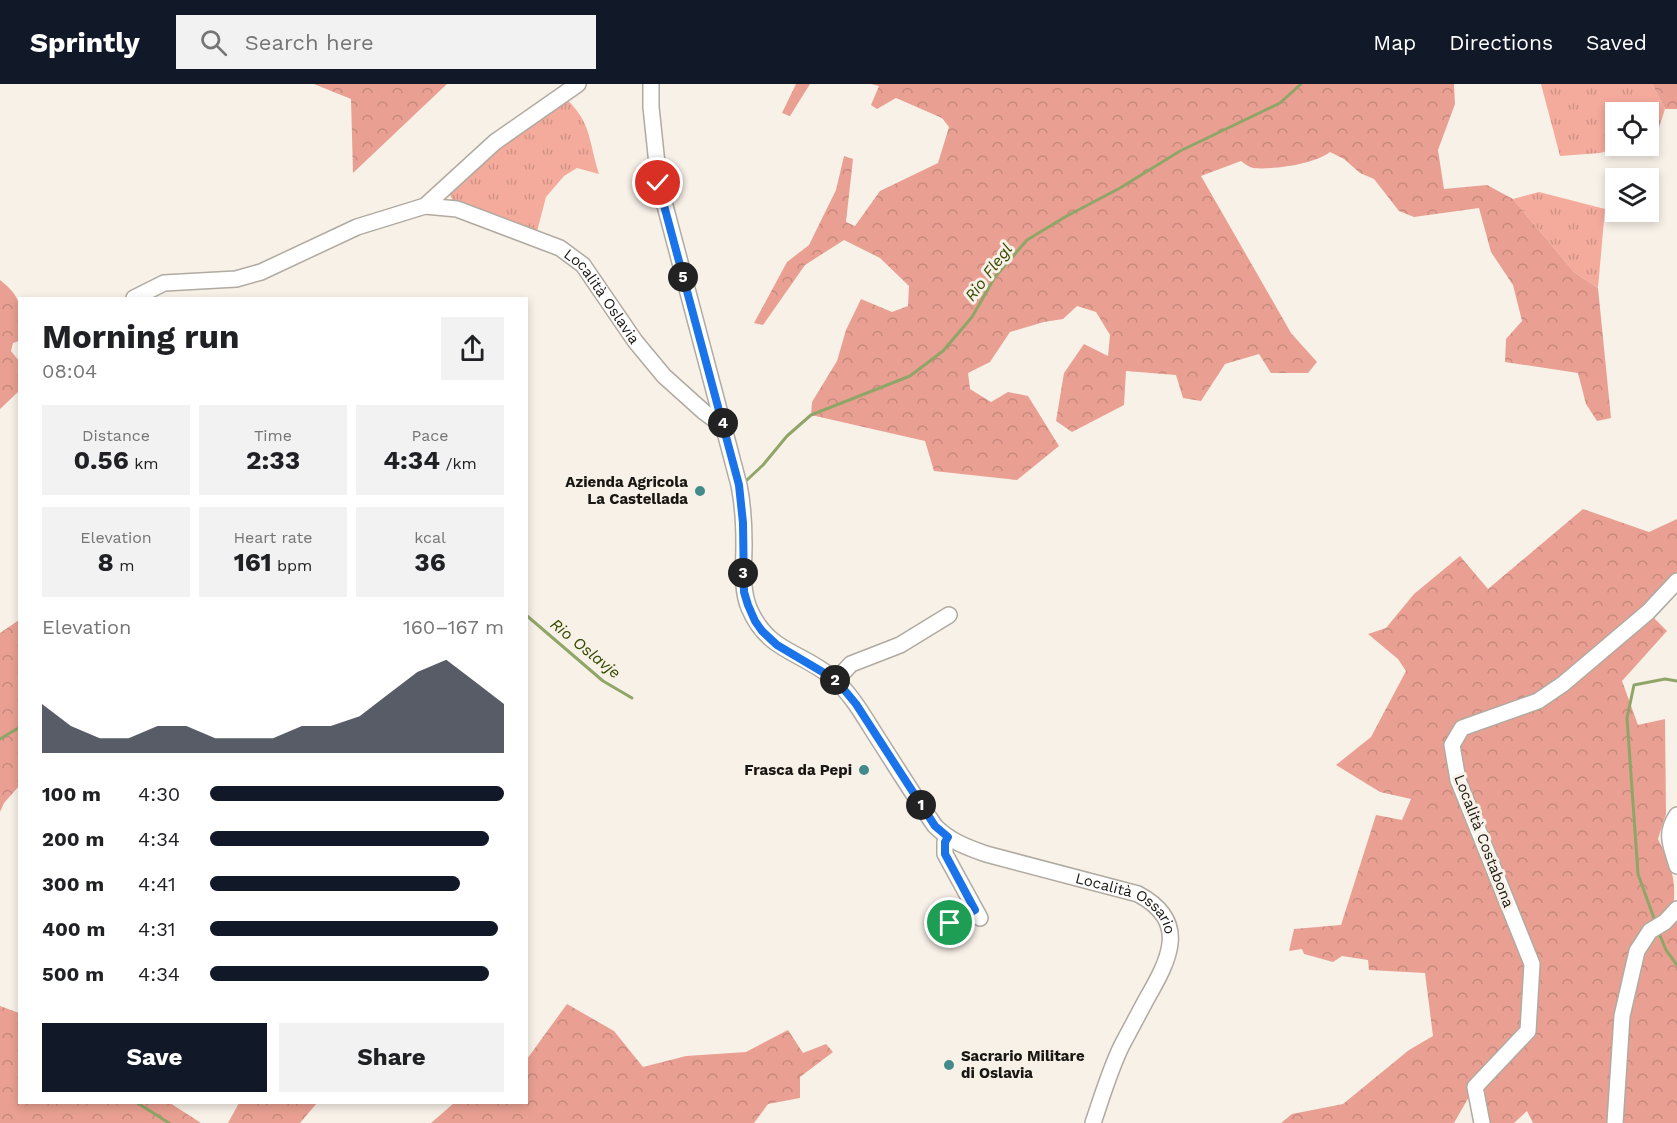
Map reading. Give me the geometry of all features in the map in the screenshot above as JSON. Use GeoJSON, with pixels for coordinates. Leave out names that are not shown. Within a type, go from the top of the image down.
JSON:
{"type":"FeatureCollection","features":[{"type":"Feature","properties":{"kind":"street","name":"Località Oslavia"},"geometry":{"type":"LineString","coordinates":[[425,206],[495,142],[578,84]]}},
{"type":"Feature","properties":{"kind":"street"},"geometry":{"type":"LineString","coordinates":[[651,84],[658,183],[722,420]]}},
{"type":"Feature","properties":{"kind":"street"},"geometry":{"type":"LineString","coordinates":[[446,187],[457,209]]}},
{"type":"Feature","properties":{"kind":"street","name":"Località Oslavia"},"geometry":{"type":"LineString","coordinates":[[136,297],[164,283],[236,279],[261,272],[357,227],[425,206],[457,209],[560,248],[583,265],[635,342],[664,376],[704,412],[715,420],[722,420]]}},
{"type":"Feature","properties":{"kind":"street","name":"Località Ossario"},"geometry":{"type":"LineString","coordinates":[[722,420],[739,485],[743,523],[744,592],[755,621],[777,645],[836,680],[856,704],[935,826],[963,846],[979,852],[1138,894],[1154,904],[1165,918],[1170,935],[1168,958],[1115,1061],[1093,1123]]}},
{"type":"Feature","properties":{"kind":"street","name":"Località Costabona"},"geometry":{"type":"LineString","coordinates":[[1482,1123],[1475,1087],[1528,1031],[1532,964],[1458,780],[1452,745],[1462,728],[1538,701],[1563,684],[1648,612],[1677,581]]}},
{"type":"Feature","properties":{"kind":"street"},"geometry":{"type":"LineString","coordinates":[[836,680],[852,664],[900,645],[949,615]]}},
{"type":"Feature","properties":{"kind":"street"},"geometry":{"type":"LineString","coordinates":[[1677,815],[1670,826],[1669,838],[1677,866]]}},
{"type":"Feature","properties":{"kind":"street"},"geometry":{"type":"LineString","coordinates":[[948,837],[945,842],[945,854],[977,914],[950,923]]}},
{"type":"Feature","properties":{"kind":"street"},"geometry":{"type":"LineString","coordinates":[[1615,1123],[1622,1016],[1637,951],[1650,931],[1665,922],[1677,909]]}},
{"type":"Feature","properties":{"kind":"green space"},"geometry":{"type":"Polygon","coordinates":[[[314,84],[447,84],[353,173],[351,99],[314,84]]]}},
{"type":"Feature","properties":{"kind":"green space"},"geometry":{"type":"Polygon","coordinates":[[[796,84],[810,84],[790,116],[782,113],[796,84]]]}},
{"type":"Feature","properties":{"kind":"green space"},"geometry":{"type":"Polygon","coordinates":[[[871,84],[1454,84],[1455,104],[1438,150],[1444,189],[1487,185],[1513,199],[1574,272],[1598,288],[1611,418],[1597,421],[1586,404],[1578,373],[1505,362],[1506,339],[1522,321],[1513,285],[1491,252],[1479,208],[1414,217],[1399,211],[1374,179],[1360,173],[1344,159],[1330,152],[1314,160],[1282,167],[1253,168],[1241,161],[1201,176],[1291,333],[1317,362],[1308,373],[1271,373],[1259,354],[1225,364],[1201,401],[1183,398],[1176,375],[1126,371],[1124,405],[1072,432],[1056,421],[1064,373],[1084,344],[1108,356],[1110,335],[1096,312],[1077,306],[1063,319],[1010,332],[990,362],[968,373],[970,389],[991,402],[1008,392],[1028,396],[1059,446],[1017,480],[934,471],[925,441],[811,415],[812,402],[837,361],[846,330],[861,299],[892,312],[908,306],[909,286],[880,258],[844,240],[805,265],[763,325],[754,323],[787,262],[809,245],[836,190],[844,156],[853,159],[846,222],[855,226],[880,191],[938,163],[949,127],[942,118],[896,98],[877,109],[871,105],[879,86],[871,84]]]}},
{"type":"Feature","properties":{"kind":"green space"},"geometry":{"type":"Polygon","coordinates":[[[1541,84],[1652,84],[1665,109],[1659,128],[1659,102],[1605,102],[1605,152],[1560,156],[1541,84]]]}},
{"type":"Feature","properties":{"kind":"green space"},"geometry":{"type":"Polygon","coordinates":[[[1652,84],[1677,84],[1677,109],[1665,109],[1652,84]]]}},
{"type":"Feature","properties":{"kind":"green space"},"geometry":{"type":"Polygon","coordinates":[[[562,95],[572,104],[584,122],[599,174],[577,168],[564,176],[546,197],[535,239],[457,209],[446,187],[562,95]]]}},
{"type":"Feature","properties":{"kind":"green space"},"geometry":{"type":"Polygon","coordinates":[[[1539,192],[1605,209],[1598,288],[1574,272],[1513,199],[1539,192]]]}},
{"type":"Feature","properties":{"kind":"green space"},"geometry":{"type":"Polygon","coordinates":[[[0,280],[18,300],[18,341],[13,343],[11,351],[18,360],[18,392],[0,409],[0,280]]]}},
{"type":"Feature","properties":{"kind":"green space"},"geometry":{"type":"Polygon","coordinates":[[[1583,509],[1649,532],[1677,519],[1677,574],[1648,612],[1667,631],[1622,681],[1638,725],[1665,719],[1666,814],[1658,839],[1672,873],[1673,909],[1677,912],[1677,1123],[1533,1123],[1527,1111],[1514,1123],[1482,1123],[1474,1088],[1454,1123],[1281,1123],[1292,1114],[1343,1104],[1409,1050],[1433,1036],[1425,973],[1369,970],[1368,960],[1342,956],[1333,962],[1304,954],[1302,949],[1289,951],[1294,929],[1341,925],[1376,815],[1402,820],[1411,799],[1380,792],[1336,765],[1371,737],[1406,671],[1398,659],[1368,634],[1386,628],[1414,594],[1460,556],[1488,589],[1583,509]]]}},
{"type":"Feature","properties":{"kind":"green space"},"geometry":{"type":"Polygon","coordinates":[[[18,621],[18,787],[4,803],[0,812],[0,633],[18,621]]]}},
{"type":"Feature","properties":{"kind":"green space"},"geometry":{"type":"Polygon","coordinates":[[[567,1004],[614,1031],[643,1067],[686,1056],[746,1052],[788,1030],[803,1053],[826,1044],[833,1052],[800,1077],[800,1098],[768,1104],[754,1123],[431,1123],[453,1104],[528,1104],[528,1058],[567,1004]]]}},
{"type":"Feature","properties":{"kind":"green space"},"geometry":{"type":"Polygon","coordinates":[[[0,1006],[18,1013],[18,1104],[172,1104],[201,1123],[0,1123],[0,1006]]]}},
{"type":"Feature","properties":{"kind":"green space"},"geometry":{"type":"Polygon","coordinates":[[[238,1104],[316,1104],[300,1123],[228,1123],[238,1104]]]}},
{"type":"Feature","properties":{"kind":"waterway","name":"Rio Flegl"},"geometry":{"type":"LineString","coordinates":[[747,480],[787,436],[811,415],[910,376],[943,351],[972,317],[995,277],[1027,240],[1120,188],[1180,151],[1280,103],[1301,84]]}},
{"type":"Feature","properties":{"kind":"waterway","name":"Rio Oslavje"},"geometry":{"type":"LineString","coordinates":[[528,617],[603,681],[632,698]]}},
{"type":"Feature","properties":{"kind":"waterway"},"geometry":{"type":"LineString","coordinates":[[1655,921],[1638,874],[1627,718],[1634,685],[1665,679],[1677,681]]}},
{"type":"Feature","properties":{"kind":"waterway","name":"Rio Oslavje"},"geometry":{"type":"LineString","coordinates":[[0,739],[18,728]]}},
{"type":"Feature","properties":{"kind":"waterway"},"geometry":{"type":"LineString","coordinates":[[1659,933],[1666,950],[1677,965]]}},
{"type":"Feature","properties":{"kind":"waterway"},"geometry":{"type":"LineString","coordinates":[[139,1104],[169,1123]]}},
{"type":"Feature","properties":{"kind":"place","name":"Azienda Agricola La Castellada"},"geometry":{"type":"Point","coordinates":[700,491]}},
{"type":"Feature","properties":{"kind":"place","name":"Frasca da Pepi"},"geometry":{"type":"Point","coordinates":[864,770]}},
{"type":"Feature","properties":{"kind":"place","name":"Sacrario Militare di Oslavia"},"geometry":{"type":"Point","coordinates":[949,1065]}},
{"type":"Feature","properties":{"kind":"route"},"geometry":{"type":"LineString","coordinates":[[658,183],[739,485],[743,523],[743,582],[748,605],[755,621],[769,639],[836,680],[856,704],[935,826],[948,837],[945,842],[945,854],[975,910],[950,923]]}}]}
